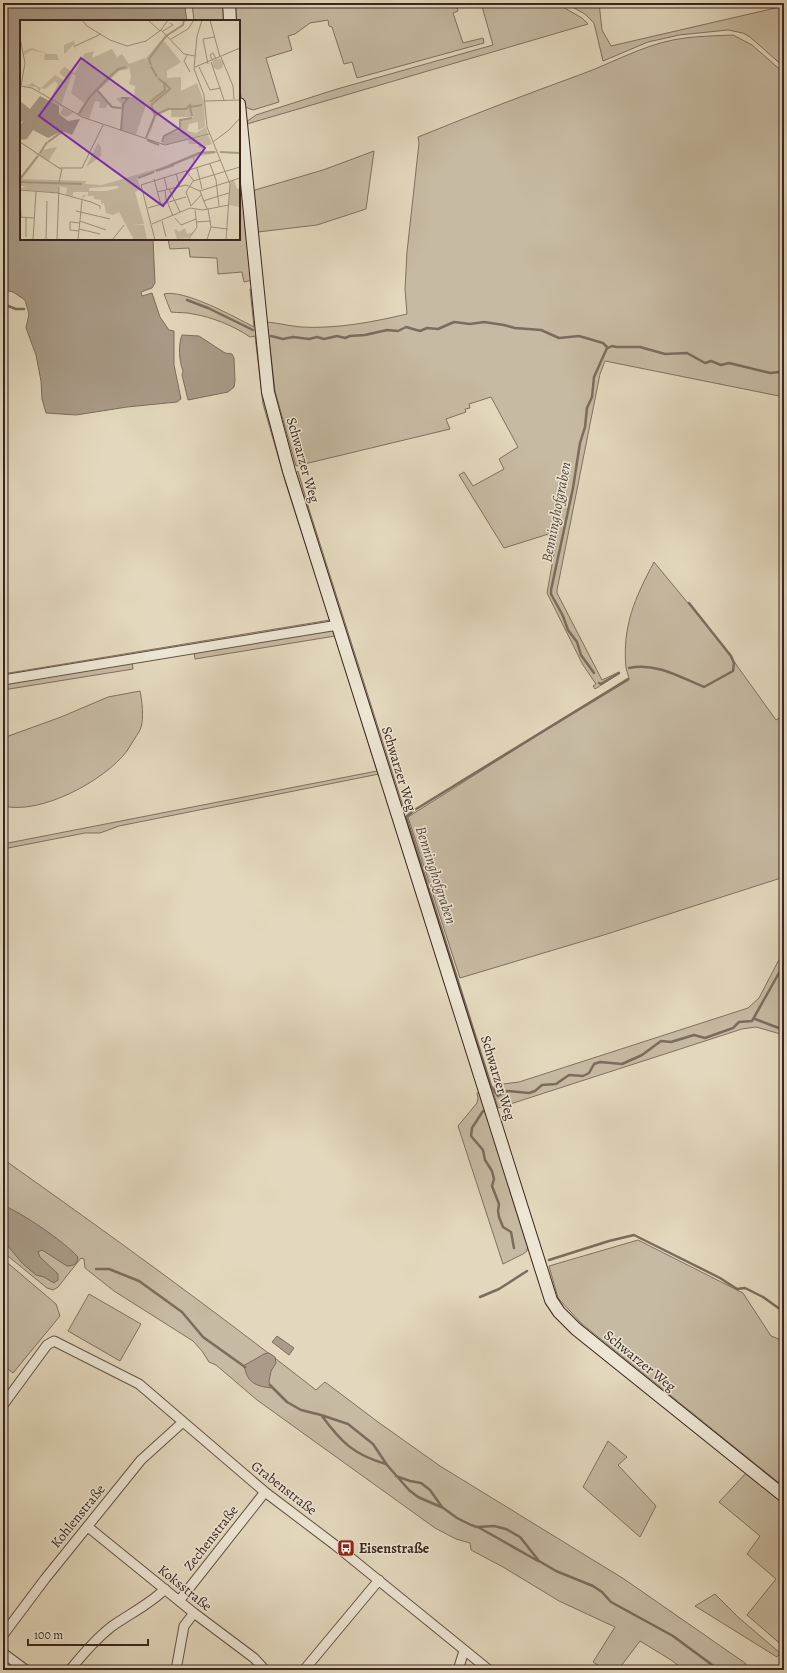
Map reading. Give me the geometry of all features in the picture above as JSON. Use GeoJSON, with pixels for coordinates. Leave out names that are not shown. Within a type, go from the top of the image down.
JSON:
{"type":"FeatureCollection","features":[{"type":"Feature","properties":{"kind":"street"},"geometry":{"type":"LineString","coordinates":[[229,3],[230,20]]}},
{"type":"Feature","properties":{"kind":"street","name":"Schwarzer Weg"},"geometry":{"type":"LineString","coordinates":[[240,114],[268,392],[289,471],[552,1300],[559,1312],[576,1328],[784,1496]]}},
{"type":"Feature","properties":{"kind":"street"},"geometry":{"type":"LineString","coordinates":[[3,680],[338,625]]}},
{"type":"Feature","properties":{"kind":"street","name":"Grabenstraße"},"geometry":{"type":"LineString","coordinates":[[3,1405],[47,1345],[54,1341],[139,1384],[265,1492],[379,1580],[488,1670]]}},
{"type":"Feature","properties":{"kind":"street","name":"Kohlenstraße"},"geometry":{"type":"LineString","coordinates":[[3,1635],[45,1579],[141,1460],[183,1422]]}},
{"type":"Feature","properties":{"kind":"street","name":"Zechenstraße"},"geometry":{"type":"LineString","coordinates":[[179,1601],[265,1492]]}},
{"type":"Feature","properties":{"kind":"street","name":"Koksstraße"},"geometry":{"type":"LineString","coordinates":[[88,1527],[194,1613],[254,1658],[265,1670]]}},
{"type":"Feature","properties":{"kind":"street"},"geometry":{"type":"LineString","coordinates":[[304,1670],[379,1580]]}},
{"type":"Feature","properties":{"kind":"street"},"geometry":{"type":"LineString","coordinates":[[70,1670],[82,1655],[110,1628],[155,1599],[165,1589]]}},
{"type":"Feature","properties":{"kind":"street"},"geometry":{"type":"LineString","coordinates":[[176,1670],[184,1626],[194,1613]]}},
{"type":"Feature","properties":{"kind":"street"},"geometry":{"type":"LineString","coordinates":[[458,1670],[464,1651]]}},
{"type":"Feature","properties":{"kind":"street"},"geometry":{"type":"LineString","coordinates":[[3,1653],[26,1670]]}},
{"type":"Feature","properties":{"kind":"shaded area"},"geometry":{"type":"Polygon","coordinates":[[[3,3],[187,3],[185,8],[187,20],[20,20],[20,240],[153,240],[155,283],[152,288],[141,292],[142,296],[152,293],[160,317],[169,330],[174,331],[174,365],[181,399],[177,402],[127,407],[76,415],[46,413],[42,399],[41,381],[36,355],[26,328],[29,314],[25,300],[13,292],[3,290],[3,3]]]}},
{"type":"Feature","properties":{"kind":"shaded area"},"geometry":{"type":"Polygon","coordinates":[[[225,3],[226,20],[194,20],[192,4],[225,3]]]}},
{"type":"Feature","properties":{"kind":"shaded area"},"geometry":{"type":"Polygon","coordinates":[[[231,3],[467,3],[457,6],[458,11],[453,13],[463,43],[483,38],[484,43],[357,78],[352,62],[344,64],[332,27],[329,26],[328,20],[310,23],[295,34],[288,36],[292,50],[266,58],[279,102],[253,110],[242,106],[240,88],[240,20],[233,20],[231,3]]]}},
{"type":"Feature","properties":{"kind":"shaded area"},"geometry":{"type":"Polygon","coordinates":[[[481,3],[556,3],[582,18],[588,24],[247,124],[246,122],[256,115],[337,89],[493,45],[481,3]]]}},
{"type":"Feature","properties":{"kind":"shaded area"},"geometry":{"type":"Polygon","coordinates":[[[565,3],[599,3],[602,30],[611,46],[784,6],[784,67],[750,37],[743,33],[728,30],[679,35],[648,42],[603,61],[594,23],[585,14],[565,3]]]}},
{"type":"Feature","properties":{"kind":"shaded area"},"geometry":{"type":"Polygon","coordinates":[[[733,35],[752,45],[784,73],[784,397],[605,361],[600,374],[557,590],[557,593],[602,680],[619,672],[620,673],[595,689],[593,686],[596,684],[583,665],[547,593],[558,531],[504,548],[459,475],[464,472],[473,486],[504,469],[499,459],[518,447],[491,397],[469,404],[470,408],[465,409],[466,412],[446,419],[450,429],[296,466],[275,391],[267,322],[301,327],[328,327],[368,322],[407,314],[405,289],[407,252],[419,143],[418,137],[593,70],[650,46],[680,39],[703,36],[733,35]]]}},
{"type":"Feature","properties":{"kind":"shaded area"},"geometry":{"type":"Polygon","coordinates":[[[240,151],[253,280],[244,282],[242,272],[218,274],[217,258],[190,257],[189,248],[170,249],[168,240],[240,240],[240,151]]]}},
{"type":"Feature","properties":{"kind":"shaded area"},"geometry":{"type":"Polygon","coordinates":[[[374,151],[366,209],[317,225],[258,232],[255,190],[323,170],[374,151]]]}},
{"type":"Feature","properties":{"kind":"shaded area"},"geometry":{"type":"Polygon","coordinates":[[[250,289],[254,290],[264,391],[331,619],[330,620],[286,484],[263,404],[255,336],[250,337],[230,326],[208,317],[190,313],[171,312],[164,294],[184,296],[196,300],[254,327],[250,289]]]}},
{"type":"Feature","properties":{"kind":"shaded area"},"geometry":{"type":"Polygon","coordinates":[[[182,335],[199,336],[225,353],[232,354],[234,358],[234,387],[228,392],[188,400],[182,375],[183,371],[180,358],[180,343],[182,335]]]}},
{"type":"Feature","properties":{"kind":"shaded area"},"geometry":{"type":"Polygon","coordinates":[[[298,471],[403,806],[399,806],[295,474],[298,471]]]}},
{"type":"Feature","properties":{"kind":"shaded area"},"geometry":{"type":"Polygon","coordinates":[[[654,562],[720,642],[776,720],[784,715],[784,877],[607,934],[460,978],[408,817],[629,680],[626,668],[625,653],[628,625],[636,600],[654,562]]]}},
{"type":"Feature","properties":{"kind":"shaded area"},"geometry":{"type":"Polygon","coordinates":[[[330,620],[326,624],[3,677],[3,674],[330,620]]]}},
{"type":"Feature","properties":{"kind":"shaded area"},"geometry":{"type":"Polygon","coordinates":[[[333,629],[529,1237],[527,1251],[503,1264],[458,1126],[477,1103],[477,1093],[479,1092],[379,774],[119,826],[100,833],[85,833],[3,849],[3,844],[377,771],[335,636],[195,659],[194,652],[333,629]]]}},
{"type":"Feature","properties":{"kind":"shaded area"},"geometry":{"type":"Polygon","coordinates":[[[132,662],[133,669],[3,690],[3,683],[132,662]]]}},
{"type":"Feature","properties":{"kind":"shaded area"},"geometry":{"type":"Polygon","coordinates":[[[140,691],[143,714],[141,728],[127,751],[103,774],[71,793],[53,800],[35,805],[18,807],[3,806],[3,738],[61,717],[108,697],[140,691]]]}},
{"type":"Feature","properties":{"kind":"shaded area"},"geometry":{"type":"Polygon","coordinates":[[[784,950],[784,1035],[756,1027],[742,1029],[498,1108],[493,1091],[495,1085],[519,1082],[748,1008],[759,998],[784,950]]]}},
{"type":"Feature","properties":{"kind":"shaded area"},"geometry":{"type":"Polygon","coordinates":[[[3,1159],[161,1273],[316,1390],[325,1382],[440,1466],[624,1579],[745,1663],[750,1670],[684,1670],[640,1641],[618,1670],[606,1670],[593,1662],[615,1627],[559,1601],[503,1567],[471,1550],[470,1543],[456,1539],[435,1528],[257,1400],[216,1365],[209,1362],[193,1341],[114,1291],[85,1268],[84,1259],[81,1258],[58,1287],[53,1290],[47,1288],[3,1252],[3,1159]]]}},
{"type":"Feature","properties":{"kind":"shaded area"},"geometry":{"type":"Polygon","coordinates":[[[3,1205],[32,1221],[63,1243],[78,1257],[76,1263],[67,1266],[42,1250],[38,1252],[40,1257],[58,1274],[58,1280],[54,1283],[44,1277],[36,1275],[22,1263],[3,1240],[3,1205]]]}},
{"type":"Feature","properties":{"kind":"shaded area"},"geometry":{"type":"Polygon","coordinates":[[[638,1240],[743,1293],[771,1336],[784,1341],[784,1487],[582,1324],[558,1298],[549,1266],[638,1240]]]}},
{"type":"Feature","properties":{"kind":"shaded area"},"geometry":{"type":"Polygon","coordinates":[[[3,1259],[56,1304],[60,1316],[13,1373],[3,1365],[3,1259]]]}},
{"type":"Feature","properties":{"kind":"shaded area"},"geometry":{"type":"Polygon","coordinates":[[[89,1294],[141,1324],[120,1361],[68,1331],[89,1294]]]}},
{"type":"Feature","properties":{"kind":"shaded area"},"geometry":{"type":"Polygon","coordinates":[[[277,1336],[294,1348],[289,1355],[272,1342],[277,1336]]]}},
{"type":"Feature","properties":{"kind":"shaded area"},"geometry":{"type":"Polygon","coordinates":[[[269,1353],[275,1357],[276,1363],[271,1371],[269,1381],[271,1388],[252,1382],[247,1376],[243,1366],[264,1354],[269,1353]]]}},
{"type":"Feature","properties":{"kind":"shaded area"},"geometry":{"type":"Polygon","coordinates":[[[608,1441],[627,1457],[618,1465],[656,1506],[640,1537],[583,1487],[608,1441]]]}},
{"type":"Feature","properties":{"kind":"shaded area"},"geometry":{"type":"Polygon","coordinates":[[[747,1472],[784,1502],[784,1647],[747,1615],[776,1579],[747,1554],[760,1536],[719,1502],[747,1472]]]}},
{"type":"Feature","properties":{"kind":"shaded area"},"geometry":{"type":"Polygon","coordinates":[[[715,1594],[738,1617],[780,1653],[777,1657],[695,1606],[715,1594]]]}},
{"type":"Feature","properties":{"kind":"waterway"},"geometry":{"type":"LineString","coordinates":[[187,300],[208,308],[253,330]]}},
{"type":"Feature","properties":{"kind":"waterway"},"geometry":{"type":"LineString","coordinates":[[3,304],[16,309],[24,309]]}},
{"type":"Feature","properties":{"kind":"waterway"},"geometry":{"type":"LineString","coordinates":[[271,336],[283,339],[293,337],[309,339],[317,337],[324,339],[337,336],[345,338],[387,330],[398,331],[406,327],[420,331],[427,328],[438,329],[454,322],[470,324],[484,322],[515,328],[541,330],[559,338],[579,336],[603,343],[608,348],[612,346],[640,347],[665,354],[687,353],[705,363],[711,361],[721,365],[729,363],[770,373],[779,372],[784,375]]}},
{"type":"Feature","properties":{"kind":"waterway","name":"Benninghofgraben"},"geometry":{"type":"LineString","coordinates":[[594,673],[581,655],[577,642],[568,630],[563,616],[551,594],[551,590],[573,488],[580,443],[585,427],[587,408],[592,397],[594,377],[607,348]]}},
{"type":"Feature","properties":{"kind":"waterway","name":"Benninghofgraben"},"geometry":{"type":"LineString","coordinates":[[629,668],[648,667],[658,669],[677,675],[704,687],[733,671],[734,663],[731,656],[689,603]]}},
{"type":"Feature","properties":{"kind":"waterway","name":"Benninghofgraben"},"geometry":{"type":"LineString","coordinates":[[599,683],[601,684],[619,673]]}},
{"type":"Feature","properties":{"kind":"waterway","name":"Benninghofgraben"},"geometry":{"type":"LineString","coordinates":[[628,679],[413,811],[406,817],[491,1086],[498,1096],[507,1091],[529,1093],[535,1091],[542,1085],[556,1084],[569,1075],[583,1076],[589,1073],[594,1064],[600,1062],[622,1064],[642,1055],[661,1041],[671,1042],[694,1035],[705,1038],[733,1028],[739,1022],[752,1021],[784,964]]}},
{"type":"Feature","properties":{"kind":"waterway"},"geometry":{"type":"LineString","coordinates":[[755,1019],[784,1030]]}},
{"type":"Feature","properties":{"kind":"waterway"},"geometry":{"type":"LineString","coordinates":[[483,1111],[472,1128],[471,1136],[483,1150],[485,1160],[492,1171],[494,1179],[492,1186],[499,1204],[499,1217],[503,1227],[511,1232],[514,1248]]}},
{"type":"Feature","properties":{"kind":"waterway"},"geometry":{"type":"LineString","coordinates":[[549,1260],[609,1241],[634,1235],[720,1278],[737,1289],[745,1288],[763,1297],[784,1312]]}},
{"type":"Feature","properties":{"kind":"waterway"},"geometry":{"type":"LineString","coordinates":[[96,1269],[109,1269],[139,1281],[182,1312],[203,1337],[245,1367]]}},
{"type":"Feature","properties":{"kind":"waterway"},"geometry":{"type":"LineString","coordinates":[[480,1297],[499,1289],[527,1271]]}},
{"type":"Feature","properties":{"kind":"waterway"},"geometry":{"type":"LineString","coordinates":[[270,1385],[287,1402],[301,1410],[348,1424],[373,1444],[387,1465],[409,1490],[418,1497],[441,1507]]}},
{"type":"Feature","properties":{"kind":"waterway"},"geometry":{"type":"LineString","coordinates":[[322,1416],[349,1446],[365,1456],[386,1464]]}},
{"type":"Feature","properties":{"kind":"waterway"},"geometry":{"type":"LineString","coordinates":[[396,1476],[421,1483],[430,1490],[442,1507],[457,1518],[471,1525],[477,1527],[494,1526],[506,1529],[520,1537],[539,1561],[556,1571],[593,1586],[602,1592],[611,1602],[673,1636],[719,1670]]}},
{"type":"Feature","properties":{"kind":"waterway"},"geometry":{"type":"LineString","coordinates":[[478,1527],[538,1561]]}},
{"type":"Feature","properties":{"kind":"place","name":"Eisenstraße"},"geometry":{"type":"Point","coordinates":[346,1548]}}]}
